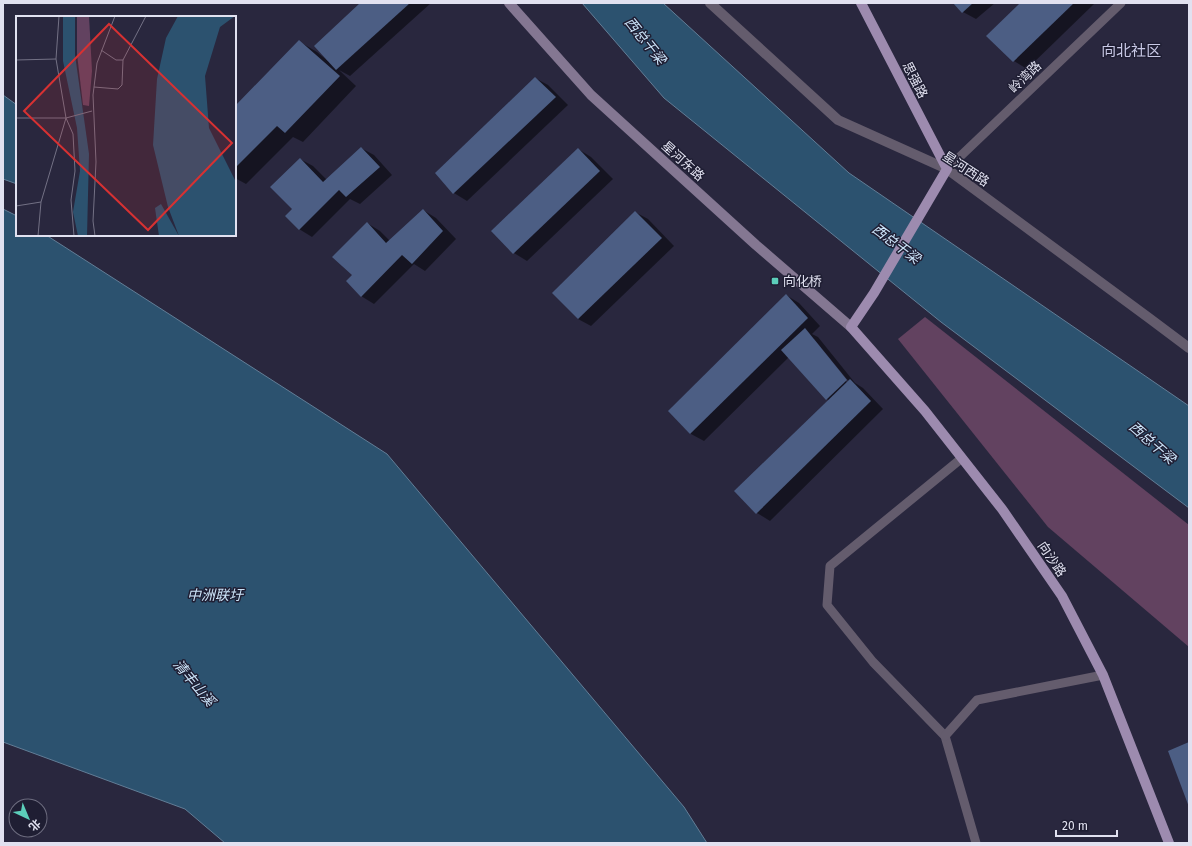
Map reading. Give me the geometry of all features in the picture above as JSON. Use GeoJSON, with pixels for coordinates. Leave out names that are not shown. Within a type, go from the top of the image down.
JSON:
{"type":"FeatureCollection","features":[{"type":"Feature","properties":{"kind":"main road","name":"星河东路"},"geometry":{"type":"LineString","coordinates":[[509,3],[591,95],[756,245],[851,327]]}},
{"type":"Feature","properties":{"kind":"main road","name":"思强路"},"geometry":{"type":"LineString","coordinates":[[861,3],[947,169]]}},
{"type":"Feature","properties":{"kind":"main road"},"geometry":{"type":"LineString","coordinates":[[851,327],[874,293],[947,169]]}},
{"type":"Feature","properties":{"kind":"main road","name":"向沙路"},"geometry":{"type":"LineString","coordinates":[[851,327],[925,411],[962,458],[1002,509],[1062,596],[1102,675],[1169,843]]}},
{"type":"Feature","properties":{"kind":"street","name":"星河西路"},"geometry":{"type":"LineString","coordinates":[[710,3],[838,120],[947,169],[1189,348]]}},
{"type":"Feature","properties":{"kind":"lane","name":"岭湾路"},"geometry":{"type":"LineString","coordinates":[[947,169],[1121,3]]}},
{"type":"Feature","properties":{"kind":"lane"},"geometry":{"type":"LineString","coordinates":[[962,458],[830,566],[827,605],[873,662],[944,736],[976,843]]}},
{"type":"Feature","properties":{"kind":"lane"},"geometry":{"type":"LineString","coordinates":[[944,736],[977,700],[1102,675]]}},
{"type":"Feature","properties":{"kind":"shaded area"},"geometry":{"type":"Polygon","coordinates":[[[925,317],[1189,525],[1189,647],[1048,527],[898,339],[925,317]]]}},
{"type":"Feature","properties":{"kind":"water","name":"西总干梁"},"geometry":{"type":"Polygon","coordinates":[[[582,3],[663,3],[849,173],[1189,406],[1189,508],[941,322],[664,98],[582,3]]]}},
{"type":"Feature","properties":{"kind":"water"},"geometry":{"type":"Polygon","coordinates":[[[3,95],[16,104],[16,184],[3,179],[3,95]]]}},
{"type":"Feature","properties":{"kind":"water","name":"中洲联圩"},"geometry":{"type":"Polygon","coordinates":[[[3,209],[16,216],[16,236],[48,236],[387,454],[684,807],[707,843],[225,843],[185,809],[3,742],[3,209]]]}},
{"type":"Feature","properties":{"kind":"building"},"geometry":{"type":"Polygon","coordinates":[[[360,3],[410,3],[336,70],[314,46],[360,3]]]}},
{"type":"Feature","properties":{"kind":"building"},"geometry":{"type":"Polygon","coordinates":[[[953,3],[973,3],[962,13],[953,3]]]}},
{"type":"Feature","properties":{"kind":"building"},"geometry":{"type":"Polygon","coordinates":[[[1020,3],[1074,3],[1013,62],[986,36],[1020,3]]]}},
{"type":"Feature","properties":{"kind":"building"},"geometry":{"type":"Polygon","coordinates":[[[299,40],[340,76],[285,133],[277,126],[236,167],[236,105],[299,40]]]}},
{"type":"Feature","properties":{"kind":"building"},"geometry":{"type":"Polygon","coordinates":[[[535,77],[556,97],[453,194],[435,173],[535,77]]]}},
{"type":"Feature","properties":{"kind":"building"},"geometry":{"type":"Polygon","coordinates":[[[361,147],[380,167],[346,197],[339,190],[299,230],[285,216],[292,209],[270,187],[300,158],[323,182],[361,147]]]}},
{"type":"Feature","properties":{"kind":"building"},"geometry":{"type":"Polygon","coordinates":[[[578,148],[600,171],[513,254],[491,231],[578,148]]]}},
{"type":"Feature","properties":{"kind":"building"},"geometry":{"type":"Polygon","coordinates":[[[423,209],[443,231],[412,264],[402,255],[361,297],[346,281],[352,275],[332,257],[367,222],[386,243],[423,209]]]}},
{"type":"Feature","properties":{"kind":"building"},"geometry":{"type":"Polygon","coordinates":[[[635,211],[662,238],[578,319],[552,293],[635,211]]]}},
{"type":"Feature","properties":{"kind":"building"},"geometry":{"type":"Polygon","coordinates":[[[786,294],[808,318],[690,434],[668,411],[786,294]]]}},
{"type":"Feature","properties":{"kind":"building"},"geometry":{"type":"Polygon","coordinates":[[[805,328],[847,380],[826,400],[781,350],[805,328]]]}},
{"type":"Feature","properties":{"kind":"building"},"geometry":{"type":"Polygon","coordinates":[[[850,379],[871,401],[756,514],[734,491],[850,379]]]}},
{"type":"Feature","properties":{"kind":"building"},"geometry":{"type":"Polygon","coordinates":[[[1189,742],[1189,807],[1168,751],[1189,742]]]}},
{"type":"Feature","properties":{"kind":"place","name":"向化桥"},"geometry":{"type":"Point","coordinates":[775,281]}},
{"type":"Feature","properties":{"kind":"district","name":"向北社区"},"geometry":{"type":"Point","coordinates":[1131,51]}},
{"type":"Feature","properties":{"kind":"water label","name":"清丰山溪"},"geometry":{"type":"Point","coordinates":[194,683]}}]}
